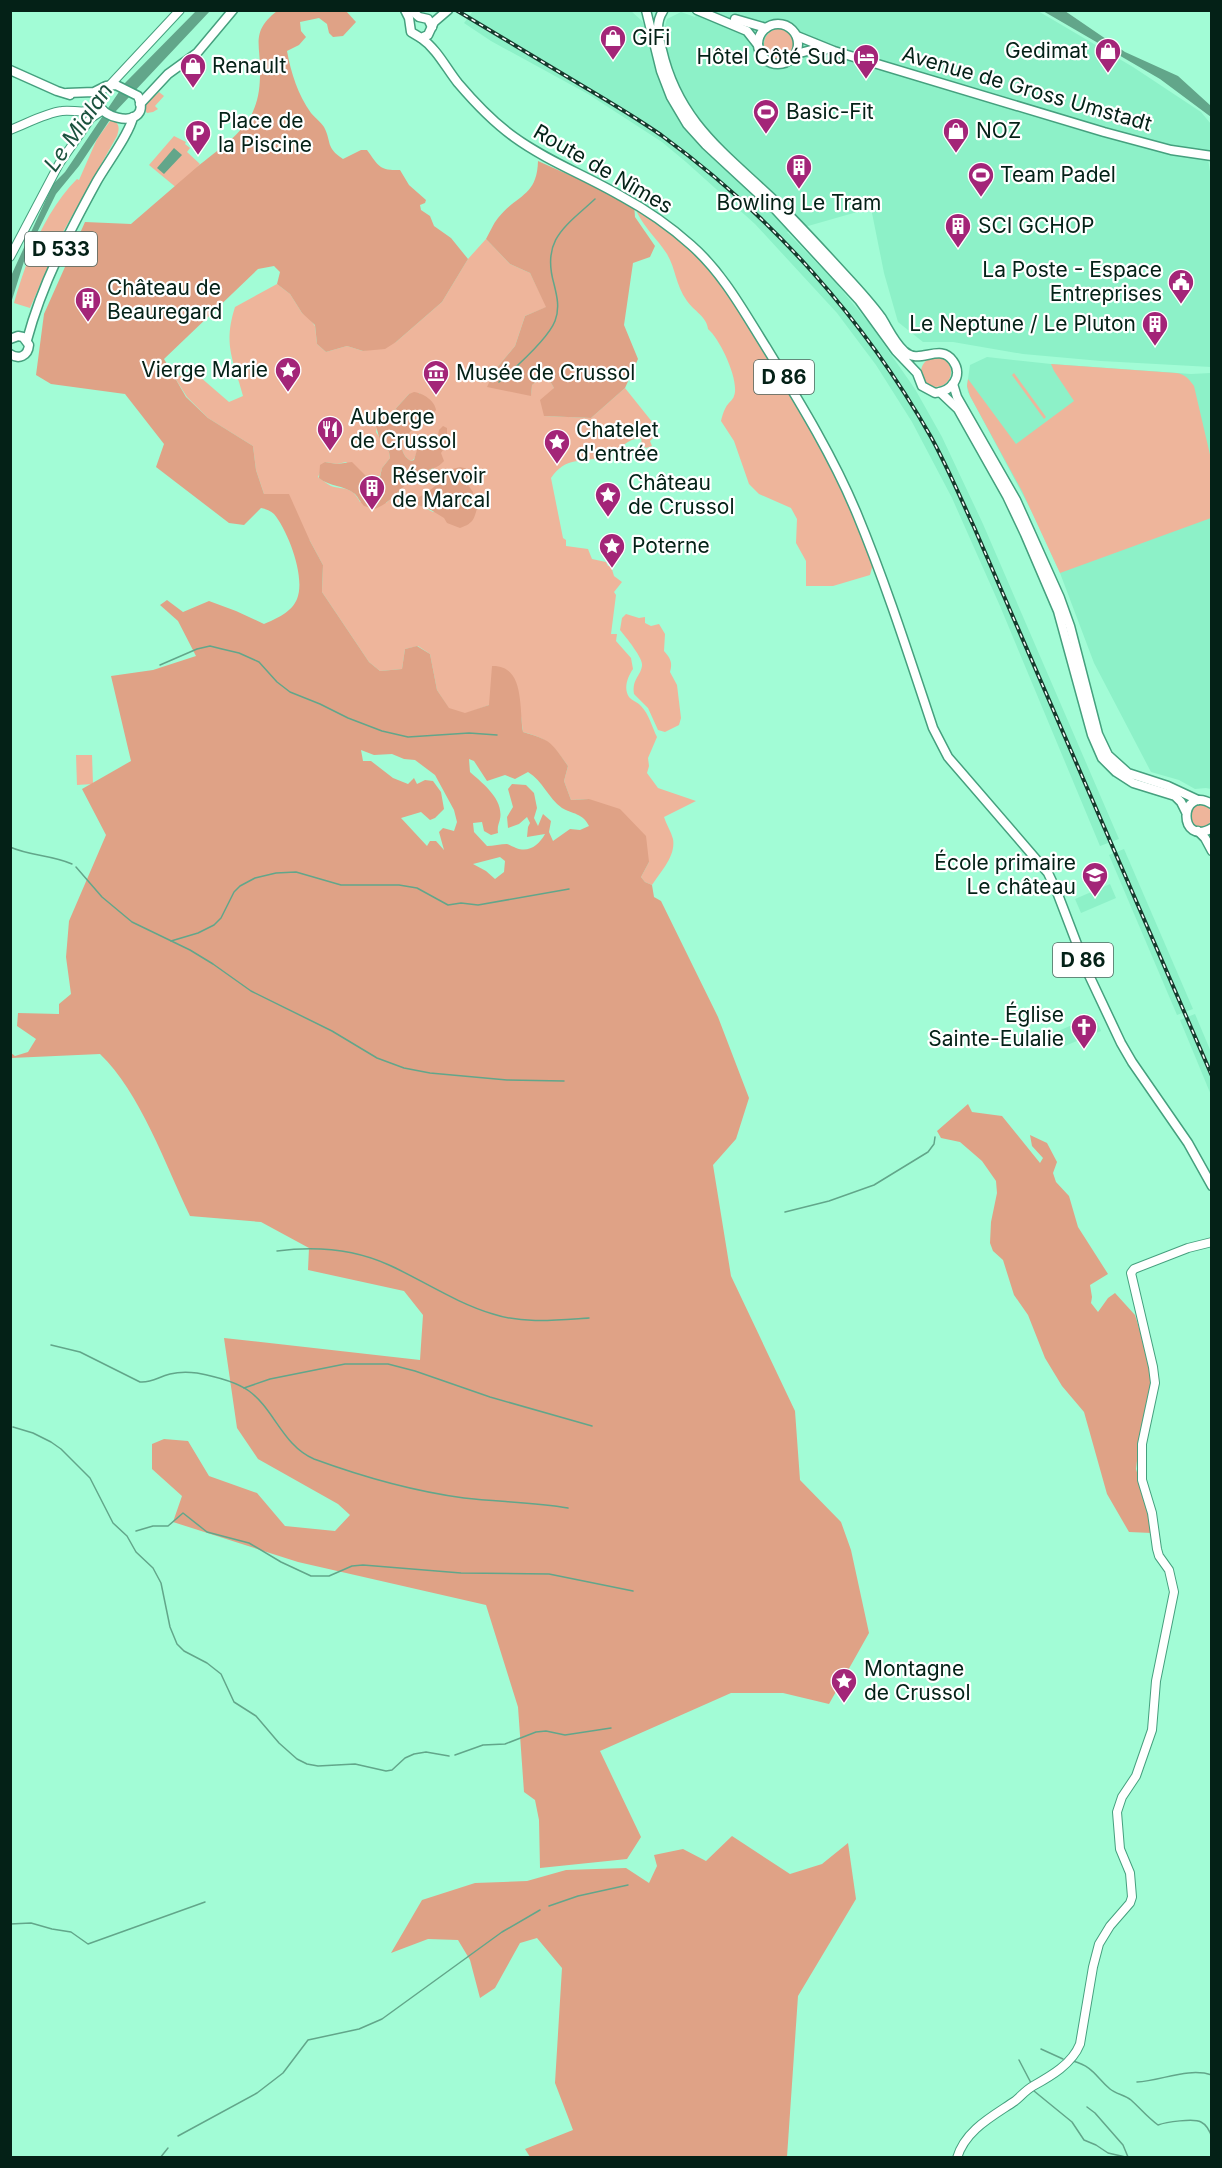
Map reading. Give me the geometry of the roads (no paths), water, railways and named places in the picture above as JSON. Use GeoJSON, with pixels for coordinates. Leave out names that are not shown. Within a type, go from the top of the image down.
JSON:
{"type":"FeatureCollection","features":[{"type":"Feature","properties":{"kind":"main road"},"geometry":{"type":"LineString","coordinates":[[120,119],[133,117],[139,112],[141,104],[156,87],[168,74],[197,52],[233,10]]}},
{"type":"Feature","properties":{"kind":"main road"},"geometry":{"type":"LineString","coordinates":[[179,67],[205,53],[241,10]]}},
{"type":"Feature","properties":{"kind":"main road"},"geometry":{"type":"LineString","coordinates":[[405,10],[411,23],[423,17],[446,12]]}},
{"type":"Feature","properties":{"kind":"main road","name":"Route de Nîmes"},"geometry":{"type":"LineString","coordinates":[[411,10],[423,17],[446,66]]}},
{"type":"Feature","properties":{"kind":"main road"},"geometry":{"type":"LineString","coordinates":[[953,384],[940,392],[930,392],[922,386],[917,373],[896,351],[859,300],[775,209],[706,146],[687,124],[671,97],[661,71],[647,10],[664,11],[658,22],[658,31],[667,69],[679,97],[698,128],[782,208],[846,276],[873,307],[903,350],[911,356],[936,353],[950,357],[957,370],[953,384],[957,398],[1016,500],[1060,598],[1070,626],[1098,734],[1108,755],[1128,773],[1212,804]]}},
{"type":"Feature","properties":{"kind":"main road"},"geometry":{"type":"LineString","coordinates":[[697,10],[747,31],[754,36],[762,55],[773,63],[786,62],[796,54],[797,36],[792,29],[784,24],[778,24],[766,28],[760,35],[758,45]]}},
{"type":"Feature","properties":{"kind":"main road"},"geometry":{"type":"LineString","coordinates":[[709,10],[766,28]]}},
{"type":"Feature","properties":{"kind":"main road"},"geometry":{"type":"LineString","coordinates":[[421,38],[446,12]]}},
{"type":"Feature","properties":{"kind":"main road","name":"Route de Nîmes"},"geometry":{"type":"LineString","coordinates":[[411,23],[411,33],[430,45],[458,83],[487,114],[538,153],[634,204],[692,245],[716,271],[735,298],[823,444],[856,513],[942,746],[997,815],[1048,873],[1088,973],[1132,1062],[1188,1143],[1212,1186]]}},
{"type":"Feature","properties":{"kind":"main road","name":"Avenue de Gross Umstadt"},"geometry":{"type":"LineString","coordinates":[[797,36],[834,51],[1112,135],[1171,150],[1212,156]]}},
{"type":"Feature","properties":{"kind":"main road","name":"Avenue de Gross Umstadt"},"geometry":{"type":"LineString","coordinates":[[796,54],[815,48],[834,51]]}},
{"type":"Feature","properties":{"kind":"main road"},"geometry":{"type":"LineString","coordinates":[[10,70],[100,106],[120,119],[124,126],[122,139]]}},
{"type":"Feature","properties":{"kind":"main road"},"geometry":{"type":"LineString","coordinates":[[69,94],[94,92],[106,87],[120,86],[136,94],[141,104]]}},
{"type":"Feature","properties":{"kind":"main road"},"geometry":{"type":"LineString","coordinates":[[100,106],[106,87]]}},
{"type":"Feature","properties":{"kind":"main road"},"geometry":{"type":"LineString","coordinates":[[136,94],[156,87]]}},
{"type":"Feature","properties":{"kind":"main road","name":"D 533"},"geometry":{"type":"LineString","coordinates":[[27,340],[35,310],[68,235],[131,125],[133,117]]}},
{"type":"Feature","properties":{"kind":"main road","name":"D 533"},"geometry":{"type":"LineString","coordinates":[[14,338],[35,310]]}},
{"type":"Feature","properties":{"kind":"main road"},"geometry":{"type":"LineString","coordinates":[[11,356],[18,357],[27,353],[29,345],[27,340],[14,338]]}},
{"type":"Feature","properties":{"kind":"main road"},"geometry":{"type":"LineString","coordinates":[[917,373],[919,363],[925,356]]}},
{"type":"Feature","properties":{"kind":"main road"},"geometry":{"type":"LineString","coordinates":[[940,392],[958,409],[1007,496],[1025,534],[1058,611],[1092,735],[1102,758],[1116,772],[1133,783],[1175,796],[1186,812],[1187,824],[1205,838],[1212,851]]}},
{"type":"Feature","properties":{"kind":"main road"},"geometry":{"type":"LineString","coordinates":[[1186,812],[1190,804],[1198,800]]}},
{"type":"Feature","properties":{"kind":"main road"},"geometry":{"type":"LineString","coordinates":[[1197,831],[1212,828]]}},
{"type":"Feature","properties":{"kind":"street"},"geometry":{"type":"LineString","coordinates":[[106,87],[180,10]]}},
{"type":"Feature","properties":{"kind":"street"},"geometry":{"type":"LineString","coordinates":[[118,75],[120,86]]}},
{"type":"Feature","properties":{"kind":"street"},"geometry":{"type":"LineString","coordinates":[[67,111],[72,102],[69,94]]}},
{"type":"Feature","properties":{"kind":"street"},"geometry":{"type":"LineString","coordinates":[[10,130],[60,111],[86,112],[100,106]]}},
{"type":"Feature","properties":{"kind":"street"},"geometry":{"type":"LineString","coordinates":[[10,257],[62,159],[100,106]]}},
{"type":"Feature","properties":{"kind":"street"},"geometry":{"type":"LineString","coordinates":[[957,2157],[973,2132],[993,2114],[1017,2100],[1030,2087],[1051,2077],[1077,2052],[1099,1944],[1106,1931],[1130,1904],[1132,1897],[1130,1873],[1120,1849],[1117,1812],[1122,1797],[1136,1776],[1152,1730],[1156,1681],[1174,1592],[1171,1575],[1157,1549],[1152,1513],[1142,1480],[1142,1444],[1155,1383],[1132,1282],[1133,1270],[1188,1248],[1212,1242]]}},
{"type":"Feature","properties":{"kind":"waterway"},"geometry":{"type":"LineString","coordinates":[[499,382],[530,353],[555,321],[558,307],[551,269],[554,244],[566,226],[595,199]]}},
{"type":"Feature","properties":{"kind":"waterway"},"geometry":{"type":"LineString","coordinates":[[160,665],[197,649],[210,646],[239,653],[259,662],[277,682],[290,692],[382,731],[408,737],[469,733],[497,735]]}},
{"type":"Feature","properties":{"kind":"waterway"},"geometry":{"type":"LineString","coordinates":[[10,847],[72,864]]}},
{"type":"Feature","properties":{"kind":"waterway"},"geometry":{"type":"LineString","coordinates":[[76,867],[102,897],[132,922],[190,950],[251,991],[332,1031],[377,1058],[404,1068],[430,1073],[507,1080],[564,1081]]}},
{"type":"Feature","properties":{"kind":"waterway"},"geometry":{"type":"LineString","coordinates":[[171,941],[198,933],[214,925],[221,918],[234,892],[240,886],[255,878],[276,873],[296,872],[341,885],[399,885],[417,888],[448,905],[461,903],[478,905],[569,889]]}},
{"type":"Feature","properties":{"kind":"waterway"},"geometry":{"type":"LineString","coordinates":[[785,1212],[829,1201],[874,1185],[928,1152],[934,1144],[935,1137]]}},
{"type":"Feature","properties":{"kind":"waterway"},"geometry":{"type":"LineString","coordinates":[[277,1251],[320,1249],[362,1255],[389,1265],[466,1304],[504,1317],[541,1320],[589,1318]]}},
{"type":"Feature","properties":{"kind":"waterway"},"geometry":{"type":"LineString","coordinates":[[51,1345],[80,1352],[140,1382],[152,1381],[173,1373],[187,1372],[224,1379],[237,1384],[258,1399],[286,1437],[303,1453],[351,1472],[388,1483],[445,1495],[568,1508]]}},
{"type":"Feature","properties":{"kind":"waterway"},"geometry":{"type":"LineString","coordinates":[[244,1388],[270,1379],[345,1364],[388,1364],[490,1397],[592,1426]]}},
{"type":"Feature","properties":{"kind":"waterway"},"geometry":{"type":"LineString","coordinates":[[13,1427],[51,1442],[90,1478],[113,1523],[127,1536],[136,1552],[153,1568],[161,1583],[170,1627],[177,1644],[184,1651],[207,1663],[221,1674],[234,1702],[256,1716],[279,1743],[297,1759],[318,1766],[355,1764],[386,1771],[392,1770],[405,1758],[414,1754],[426,1752],[449,1756]]}},
{"type":"Feature","properties":{"kind":"waterway"},"geometry":{"type":"LineString","coordinates":[[136,1531],[153,1526],[168,1526],[183,1513],[207,1532],[249,1543],[311,1576],[329,1576],[352,1566],[363,1565],[461,1573],[549,1574],[633,1591]]}},
{"type":"Feature","properties":{"kind":"waterway"},"geometry":{"type":"LineString","coordinates":[[455,1755],[483,1745],[505,1744],[536,1732],[546,1731],[565,1735],[611,1728]]}},
{"type":"Feature","properties":{"kind":"waterway"},"geometry":{"type":"LineString","coordinates":[[549,1906],[578,1896],[628,1885]]}},
{"type":"Feature","properties":{"kind":"waterway"},"geometry":{"type":"LineString","coordinates":[[10,1924],[31,1923],[71,1932],[88,1944],[205,1902]]}},
{"type":"Feature","properties":{"kind":"waterway"},"geometry":{"type":"LineString","coordinates":[[178,2136],[257,2093],[283,2073],[308,2040],[359,2029],[382,2019],[502,1932],[540,1910]]}},
{"type":"Feature","properties":{"kind":"waterway"},"geometry":{"type":"LineString","coordinates":[[1041,2049],[1063,2059]]}},
{"type":"Feature","properties":{"kind":"waterway"},"geometry":{"type":"LineString","coordinates":[[1019,2060],[1031,2083]]}},
{"type":"Feature","properties":{"kind":"waterway"},"geometry":{"type":"LineString","coordinates":[[1073,2061],[1090,2069],[1110,2089],[1131,2100],[1158,2125],[1197,2121],[1207,2127],[1212,2138]]}},
{"type":"Feature","properties":{"kind":"waterway"},"geometry":{"type":"LineString","coordinates":[[1137,2082],[1184,2073],[1212,2075]]}},
{"type":"Feature","properties":{"kind":"waterway"},"geometry":{"type":"LineString","coordinates":[[1034,2091],[1072,2122],[1084,2140],[1108,2153],[1130,2158]]}},
{"type":"Feature","properties":{"kind":"waterway"},"geometry":{"type":"LineString","coordinates":[[1087,2107],[1123,2145],[1128,2157]]}},
{"type":"Feature","properties":{"kind":"waterway"},"geometry":{"type":"LineString","coordinates":[[160,2158],[168,2148]]}},
{"type":"Feature","properties":{"kind":"railway"},"geometry":{"type":"LineString","coordinates":[[456,10],[631,115],[701,166],[777,235],[812,272],[876,351],[905,393],[931,437],[974,527],[1212,1076]]}},
{"type":"Feature","properties":{"kind":"place","name":"GiFi"},"geometry":{"type":"Point","coordinates":[613,61]}},
{"type":"Feature","properties":{"kind":"place","name":"Gedimat"},"geometry":{"type":"Point","coordinates":[1108,74]}},
{"type":"Feature","properties":{"kind":"place","name":"Hôtel Côté Sud"},"geometry":{"type":"Point","coordinates":[866,80]}},
{"type":"Feature","properties":{"kind":"place","name":"Renault"},"geometry":{"type":"Point","coordinates":[193,89]}},
{"type":"Feature","properties":{"kind":"place","name":"Basic-Fit"},"geometry":{"type":"Point","coordinates":[766,135]}},
{"type":"Feature","properties":{"kind":"place","name":"NOZ"},"geometry":{"type":"Point","coordinates":[956,154]}},
{"type":"Feature","properties":{"kind":"place","name":"Place de la Piscine"},"geometry":{"type":"Point","coordinates":[198,156]}},
{"type":"Feature","properties":{"kind":"place","name":"Bowling Le Tram"},"geometry":{"type":"Point","coordinates":[799,190]}},
{"type":"Feature","properties":{"kind":"place","name":"Team Padel"},"geometry":{"type":"Point","coordinates":[981,198]}},
{"type":"Feature","properties":{"kind":"place","name":"SCI GCHOP"},"geometry":{"type":"Point","coordinates":[958,249]}},
{"type":"Feature","properties":{"kind":"place","name":"La Poste - Espace Entreprises"},"geometry":{"type":"Point","coordinates":[1181,305]}},
{"type":"Feature","properties":{"kind":"place","name":"Château de Beauregard"},"geometry":{"type":"Point","coordinates":[88,323]}},
{"type":"Feature","properties":{"kind":"place","name":"Le Neptune / Le Pluton"},"geometry":{"type":"Point","coordinates":[1155,347]}},
{"type":"Feature","properties":{"kind":"place","name":"Vierge Marie"},"geometry":{"type":"Point","coordinates":[288,393]}},
{"type":"Feature","properties":{"kind":"place","name":"Musée de Crussol"},"geometry":{"type":"Point","coordinates":[436,396]}},
{"type":"Feature","properties":{"kind":"place","name":"Auberge de Crussol"},"geometry":{"type":"Point","coordinates":[330,452]}},
{"type":"Feature","properties":{"kind":"place","name":"Chatelet d'entrée"},"geometry":{"type":"Point","coordinates":[557,465]}},
{"type":"Feature","properties":{"kind":"place","name":"Réservoir de Marcal"},"geometry":{"type":"Point","coordinates":[372,511]}},
{"type":"Feature","properties":{"kind":"place","name":"Château de Crussol"},"geometry":{"type":"Point","coordinates":[608,518]}},
{"type":"Feature","properties":{"kind":"place","name":"Poterne"},"geometry":{"type":"Point","coordinates":[612,569]}},
{"type":"Feature","properties":{"kind":"place","name":"École primaire Le château"},"geometry":{"type":"Point","coordinates":[1095,898]}},
{"type":"Feature","properties":{"kind":"place","name":"Église Sainte-Eulalie"},"geometry":{"type":"Point","coordinates":[1084,1050]}},
{"type":"Feature","properties":{"kind":"place","name":"Montagne de Crussol"},"geometry":{"type":"Point","coordinates":[844,1704]}},
{"type":"Feature","properties":{"kind":"water label","name":"Le Mialan"},"geometry":{"type":"Point","coordinates":[78,127]}}]}
